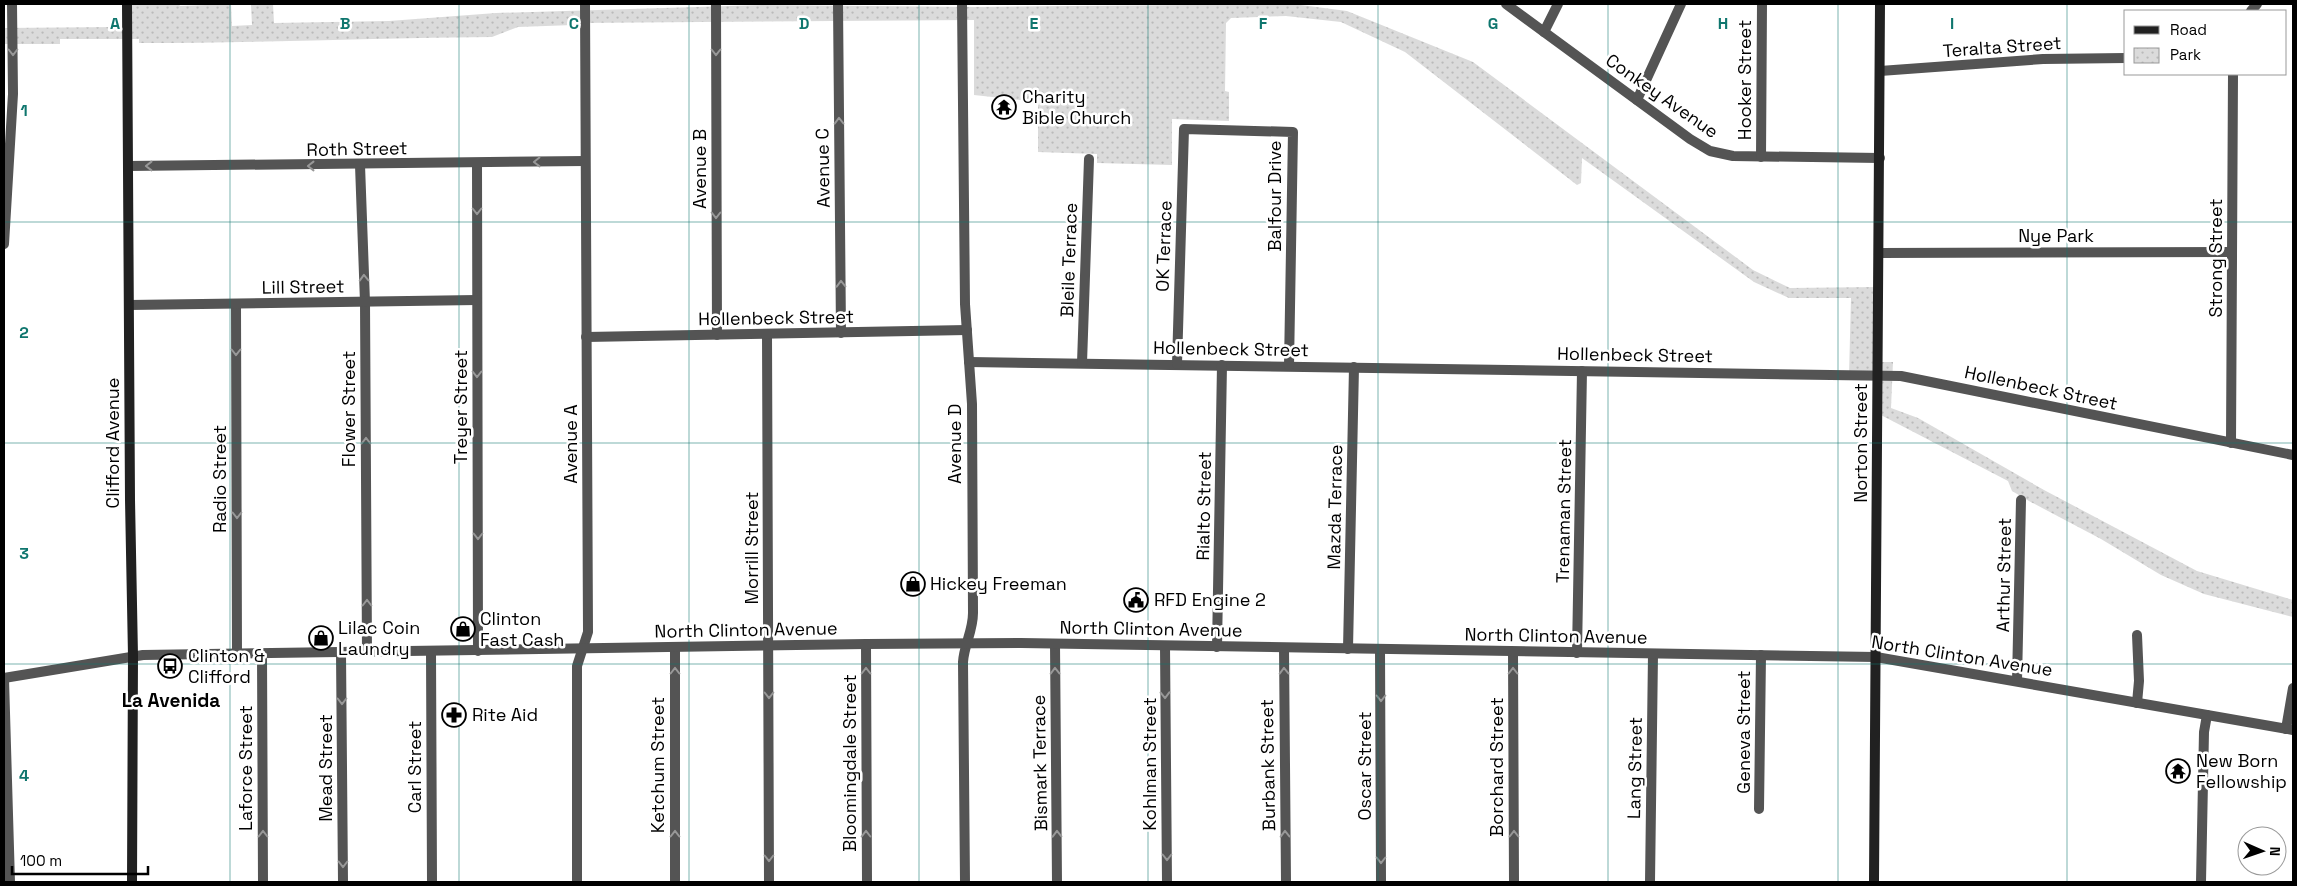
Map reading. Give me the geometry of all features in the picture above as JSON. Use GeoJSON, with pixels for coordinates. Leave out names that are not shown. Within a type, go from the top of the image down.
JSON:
{"type":"FeatureCollection","features":[{"type":"Feature","properties":{"kind":"main road","name":"Clifford Avenue"},"geometry":{"type":"LineString","coordinates":[[128,4],[133,656],[132,882]]}},
{"type":"Feature","properties":{"kind":"main road","name":"Norton Street"},"geometry":{"type":"LineString","coordinates":[[1874,882],[1880,253],[1880,4]]}},
{"type":"Feature","properties":{"kind":"street"},"geometry":{"type":"LineString","coordinates":[[4,244],[13,94],[12,4]]}},
{"type":"Feature","properties":{"kind":"street","name":"Avenue A"},"geometry":{"type":"LineString","coordinates":[[577,882],[577,666],[578,657],[583,649],[588,632],[585,4]]}},
{"type":"Feature","properties":{"kind":"street","name":"Avenue B"},"geometry":{"type":"LineString","coordinates":[[716,4],[717,335]]}},
{"type":"Feature","properties":{"kind":"street","name":"Avenue C"},"geometry":{"type":"LineString","coordinates":[[838,4],[841,333]]}},
{"type":"Feature","properties":{"kind":"street","name":"Avenue D"},"geometry":{"type":"LineString","coordinates":[[962,4],[967,330],[972,404],[973,613],[971,633],[963,662],[966,882]]}},
{"type":"Feature","properties":{"kind":"street","name":"Conkey Avenue"},"geometry":{"type":"LineString","coordinates":[[1506,4],[1690,139],[1710,151],[1733,156],[1880,158]]}},
{"type":"Feature","properties":{"kind":"street"},"geometry":{"type":"LineString","coordinates":[[1544,32],[1558,4]]}},
{"type":"Feature","properties":{"kind":"street"},"geometry":{"type":"LineString","coordinates":[[1637,100],[1681,4]]}},
{"type":"Feature","properties":{"kind":"street","name":"Hooker Street"},"geometry":{"type":"LineString","coordinates":[[1761,157],[1762,4]]}},
{"type":"Feature","properties":{"kind":"street","name":"Teralta Street"},"geometry":{"type":"LineString","coordinates":[[1880,70],[2043,59],[2124,58]]}},
{"type":"Feature","properties":{"kind":"street","name":"Strong Street"},"geometry":{"type":"LineString","coordinates":[[2231,443],[2232,75]]}},
{"type":"Feature","properties":{"kind":"street","name":"OK Terrace"},"geometry":{"type":"LineString","coordinates":[[1178,364],[1184,129]]}},
{"type":"Feature","properties":{"kind":"street","name":"Balfour Drive"},"geometry":{"type":"LineString","coordinates":[[1184,129],[1293,132],[1289,366]]}},
{"type":"Feature","properties":{"kind":"street","name":"Bleile Terrace"},"geometry":{"type":"LineString","coordinates":[[1082,363],[1089,159]]}},
{"type":"Feature","properties":{"kind":"street","name":"Roth Street"},"geometry":{"type":"LineString","coordinates":[[129,166],[360,165],[585,161]]}},
{"type":"Feature","properties":{"kind":"street","name":"Treyer Street"},"geometry":{"type":"LineString","coordinates":[[477,163],[478,651]]}},
{"type":"Feature","properties":{"kind":"street","name":"Flower Street"},"geometry":{"type":"LineString","coordinates":[[360,165],[365,302],[367,652]]}},
{"type":"Feature","properties":{"kind":"street","name":"Nye Park"},"geometry":{"type":"LineString","coordinates":[[1880,253],[2232,252]]}},
{"type":"Feature","properties":{"kind":"street","name":"Lill Street"},"geometry":{"type":"LineString","coordinates":[[129,305],[477,300]]}},
{"type":"Feature","properties":{"kind":"street","name":"Radio Street"},"geometry":{"type":"LineString","coordinates":[[236,304],[237,654]]}},
{"type":"Feature","properties":{"kind":"street","name":"Hollenbeck Street"},"geometry":{"type":"LineString","coordinates":[[586,338],[967,330]]}},
{"type":"Feature","properties":{"kind":"street","name":"Morrill Street"},"geometry":{"type":"LineString","coordinates":[[767,334],[769,882]]}},
{"type":"Feature","properties":{"kind":"street","name":"Hollenbeck Street"},"geometry":{"type":"LineString","coordinates":[[969,362],[1910,377],[2293,455]]}},
{"type":"Feature","properties":{"kind":"street","name":"Rialto Street"},"geometry":{"type":"LineString","coordinates":[[1217,647],[1222,365]]}},
{"type":"Feature","properties":{"kind":"street","name":"Mazda Terrace"},"geometry":{"type":"LineString","coordinates":[[1348,648],[1354,367]]}},
{"type":"Feature","properties":{"kind":"street","name":"Trenaman Street"},"geometry":{"type":"LineString","coordinates":[[1577,653],[1582,371]]}},
{"type":"Feature","properties":{"kind":"street","name":"Arthur Street"},"geometry":{"type":"LineString","coordinates":[[2017,681],[2021,500]]}},
{"type":"Feature","properties":{"kind":"street"},"geometry":{"type":"LineString","coordinates":[[2137,635],[2139,681],[2137,703]]}},
{"type":"Feature","properties":{"kind":"street","name":"North Clinton Avenue"},"geometry":{"type":"LineString","coordinates":[[4,679],[133,656],[866,644],[1055,644],[1876,657],[2290,730]]}},
{"type":"Feature","properties":{"kind":"street","name":"Bloomingdale Street"},"geometry":{"type":"LineString","coordinates":[[866,644],[867,882]]}},
{"type":"Feature","properties":{"kind":"street","name":"Bismark Terrace"},"geometry":{"type":"LineString","coordinates":[[1055,644],[1057,882]]}},
{"type":"Feature","properties":{"kind":"street","name":"Kohlman Street"},"geometry":{"type":"LineString","coordinates":[[1165,646],[1167,882]]}},
{"type":"Feature","properties":{"kind":"street","name":"Ketchum Street"},"geometry":{"type":"LineString","coordinates":[[674,648],[675,882]]}},
{"type":"Feature","properties":{"kind":"street","name":"Burbank Street"},"geometry":{"type":"LineString","coordinates":[[1284,648],[1286,882]]}},
{"type":"Feature","properties":{"kind":"street","name":"Oscar Street"},"geometry":{"type":"LineString","coordinates":[[1380,649],[1381,882]]}},
{"type":"Feature","properties":{"kind":"street","name":"Carl Street"},"geometry":{"type":"LineString","coordinates":[[431,651],[432,882]]}},
{"type":"Feature","properties":{"kind":"street","name":"Mead Street"},"geometry":{"type":"LineString","coordinates":[[341,652],[343,882]]}},
{"type":"Feature","properties":{"kind":"street","name":"Borchard Street"},"geometry":{"type":"LineString","coordinates":[[1513,652],[1514,882]]}},
{"type":"Feature","properties":{"kind":"street","name":"Laforce Street"},"geometry":{"type":"LineString","coordinates":[[262,654],[263,882]]}},
{"type":"Feature","properties":{"kind":"street","name":"Lang Street"},"geometry":{"type":"LineString","coordinates":[[1650,882],[1653,654]]}},
{"type":"Feature","properties":{"kind":"street","name":"Geneva Street"},"geometry":{"type":"LineString","coordinates":[[1759,809],[1761,655]]}},
{"type":"Feature","properties":{"kind":"street"},"geometry":{"type":"LineString","coordinates":[[4,679],[10,882]]}},
{"type":"Feature","properties":{"kind":"street"},"geometry":{"type":"LineString","coordinates":[[2290,730],[2293,688]]}},
{"type":"Feature","properties":{"kind":"street"},"geometry":{"type":"LineString","coordinates":[[2201,882],[2204,732],[2207,716]]}},
{"type":"Feature","properties":{"kind":"green space"},"geometry":{"type":"Polygon","coordinates":[[[127,4],[179,4],[180,6],[231,4],[232,26],[252,25],[251,5],[273,4],[274,23],[389,21],[496,13],[762,5],[974,7],[1293,4],[1347,11],[1473,62],[1753,270],[1790,288],[1879,287],[1878,362],[1893,362],[1891,408],[1918,418],[2044,490],[2197,571],[2293,600],[2293,617],[2204,594],[2161,575],[2101,539],[2012,491],[2008,481],[1877,413],[1878,375],[1849,375],[1851,298],[1789,298],[1754,282],[1582,158],[1581,183],[1577,185],[1405,52],[1341,22],[1286,16],[1231,18],[1226,23],[1225,91],[1229,92],[1229,121],[1172,119],[1172,165],[1097,163],[1097,154],[1038,152],[1038,102],[974,95],[974,20],[574,23],[573,25],[518,27],[492,37],[139,43],[139,39],[60,39],[60,44],[4,44],[4,28],[117,27],[117,30],[127,29],[127,4]]]}},
{"type":"Feature","properties":{"kind":"place","name":"Charity Bible Church"},"geometry":{"type":"Point","coordinates":[1004,107]}},
{"type":"Feature","properties":{"kind":"place","name":"Hickey Freeman"},"geometry":{"type":"Point","coordinates":[913,584]}},
{"type":"Feature","properties":{"kind":"place","name":"RFD Engine 2"},"geometry":{"type":"Point","coordinates":[1136,600]}},
{"type":"Feature","properties":{"kind":"place","name":"Clinton Fast Cash"},"geometry":{"type":"Point","coordinates":[463,629]}},
{"type":"Feature","properties":{"kind":"place","name":"Lilac Coin Laundry"},"geometry":{"type":"Point","coordinates":[321,638]}},
{"type":"Feature","properties":{"kind":"place","name":"Clinton & Clifford"},"geometry":{"type":"Point","coordinates":[170,666]}},
{"type":"Feature","properties":{"kind":"place","name":"Rite Aid"},"geometry":{"type":"Point","coordinates":[454,715]}},
{"type":"Feature","properties":{"kind":"place","name":"New Born Fellowship"},"geometry":{"type":"Point","coordinates":[2178,771]}},
{"type":"Feature","properties":{"kind":"district","name":"La Avenida"},"geometry":{"type":"Point","coordinates":[171,700]}}]}
